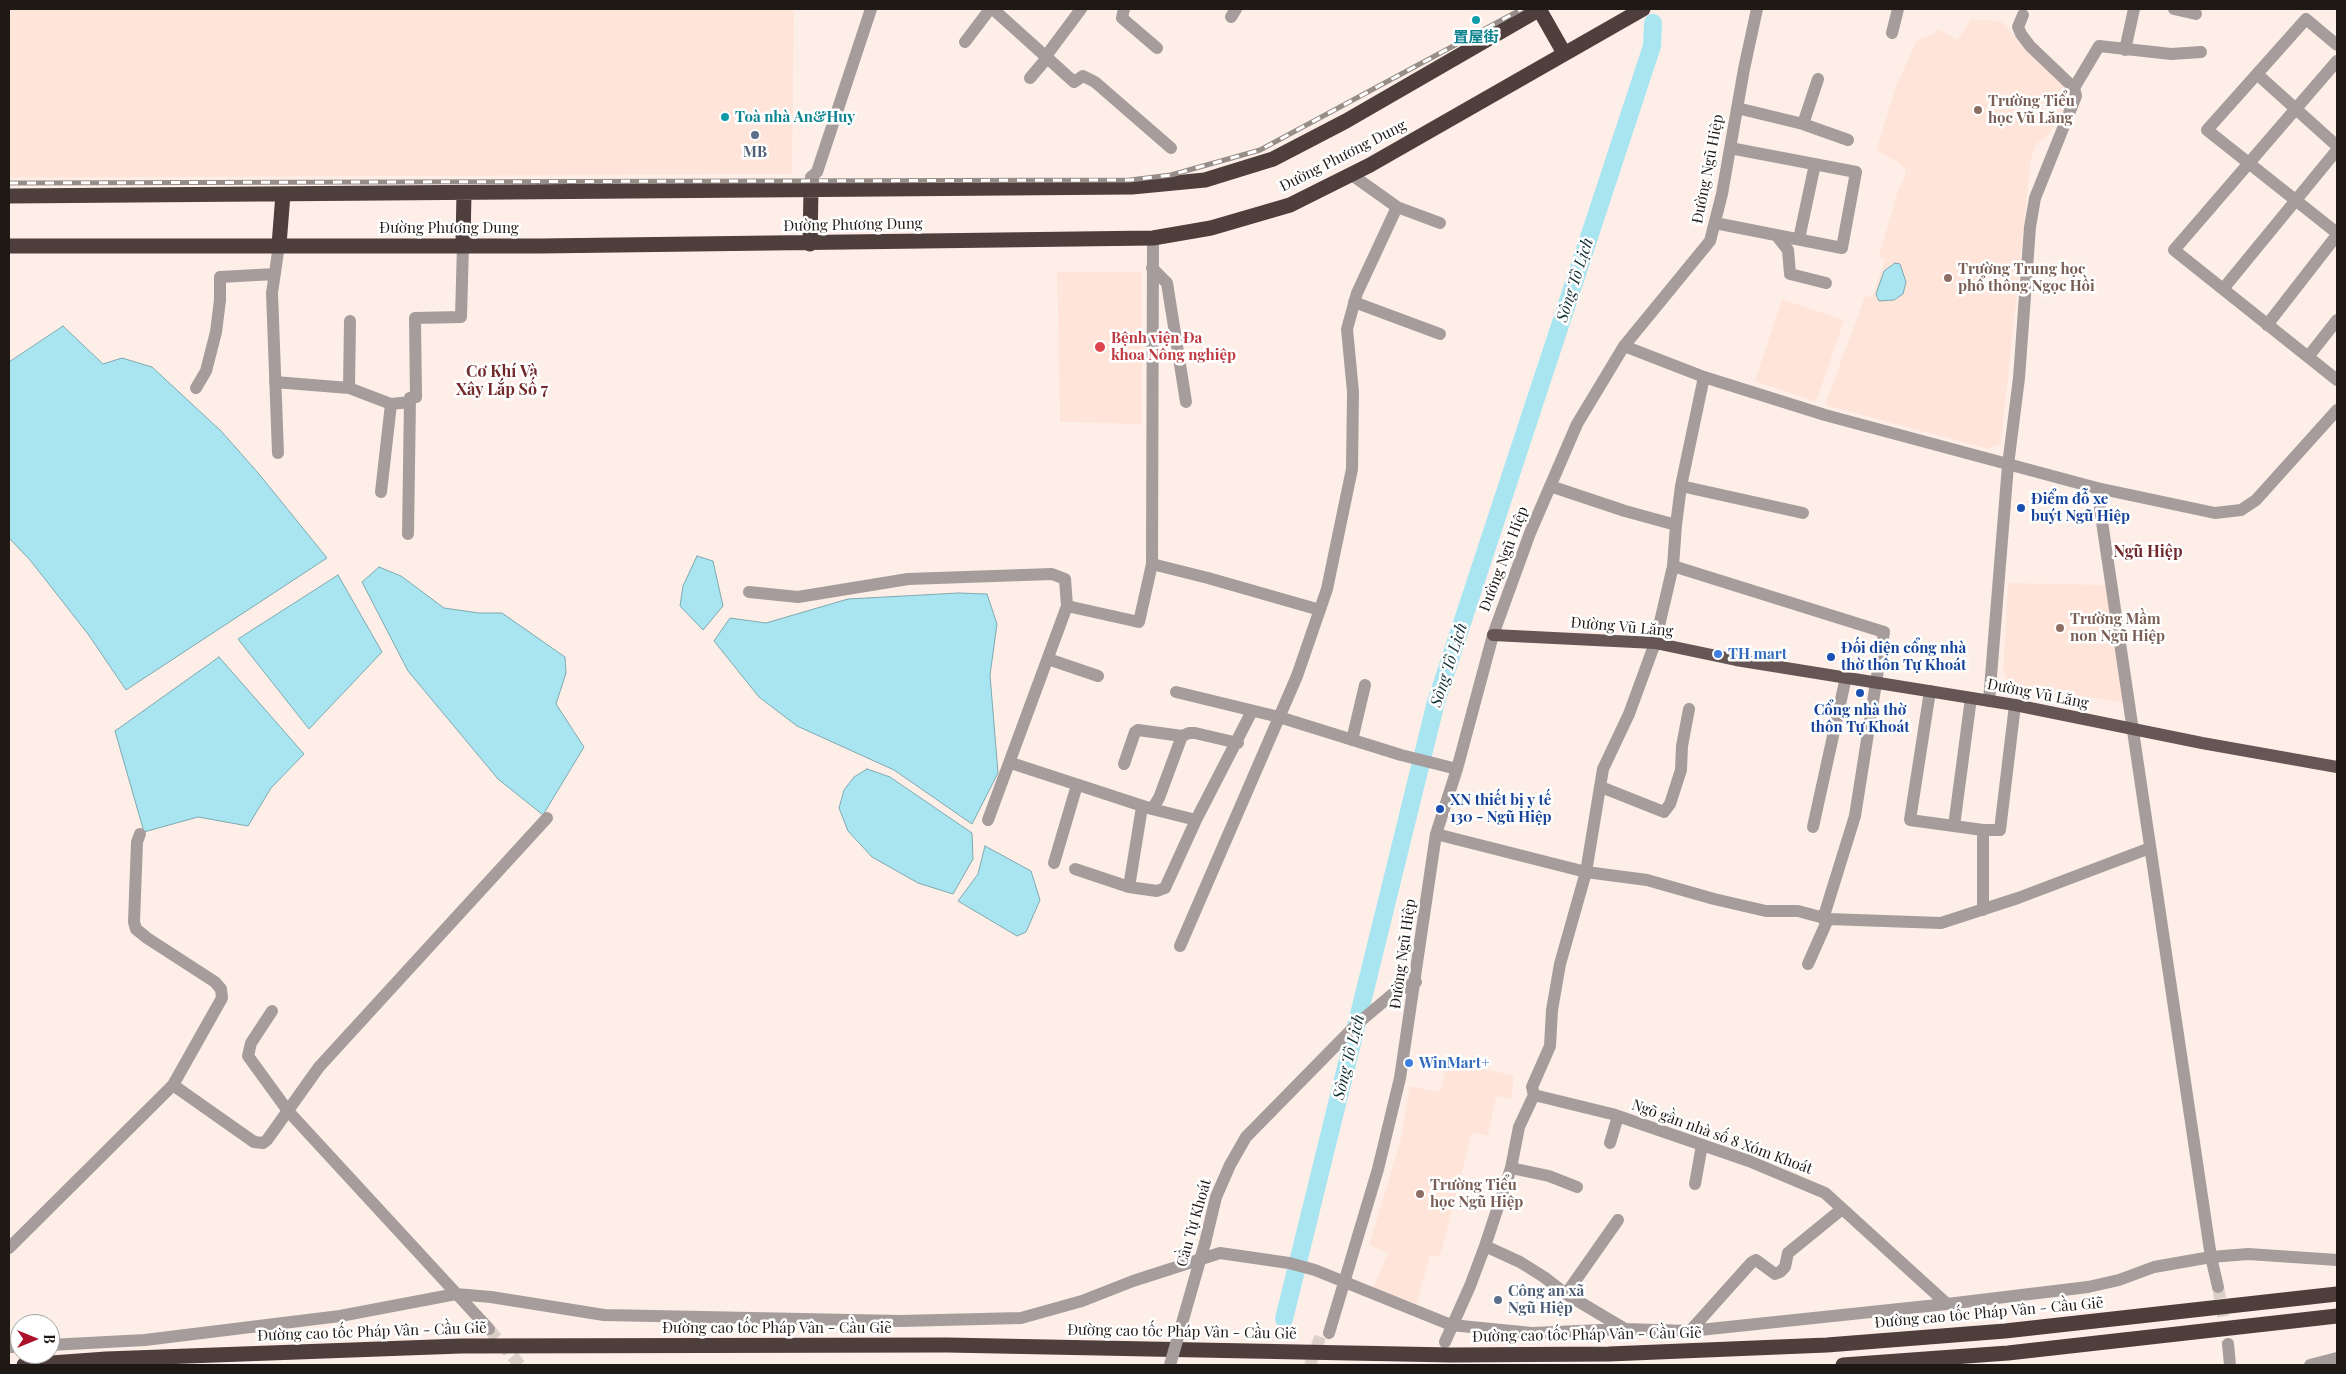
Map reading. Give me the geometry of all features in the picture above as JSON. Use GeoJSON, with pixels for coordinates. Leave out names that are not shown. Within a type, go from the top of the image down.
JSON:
{"type":"FeatureCollection","features":[{"type":"Feature","properties":{"kind":"highway","name":"Đường Phương Dung"},"geometry":{"type":"LineString","coordinates":[[9,196],[1132,187],[1205,180],[1273,159],[1346,121],[1540,9]]}},
{"type":"Feature","properties":{"kind":"highway"},"geometry":{"type":"LineString","coordinates":[[1540,9],[1564,53]]}},
{"type":"Feature","properties":{"kind":"highway","name":"Đường Phương Dung"},"geometry":{"type":"LineString","coordinates":[[9,246],[463,244],[551,246],[1153,238],[1212,228],[1290,205],[1352,174],[1643,9]]}},
{"type":"Feature","properties":{"kind":"highway"},"geometry":{"type":"LineString","coordinates":[[810,244],[811,190]]}},
{"type":"Feature","properties":{"kind":"highway"},"geometry":{"type":"LineString","coordinates":[[463,244],[464,192]]}},
{"type":"Feature","properties":{"kind":"highway"},"geometry":{"type":"LineString","coordinates":[[279,245],[283,194]]}},
{"type":"Feature","properties":{"kind":"highway","name":"Đường cao tốc Pháp Vân - Cầu Giẽ"},"geometry":{"type":"LineString","coordinates":[[24,1365],[125,1358],[461,1346],[947,1345],[1451,1355],[1619,1353],[1827,1344],[2005,1331],[2337,1294]]}},
{"type":"Feature","properties":{"kind":"highway"},"geometry":{"type":"LineString","coordinates":[[1842,1365],[2008,1353],[2337,1316]]}},
{"type":"Feature","properties":{"kind":"main road","name":"Đường Vũ Lăng"},"geometry":{"type":"LineString","coordinates":[[1493,635],[1655,643],[1736,660],[2015,705],[2337,767]]}},
{"type":"Feature","properties":{"kind":"street"},"geometry":{"type":"LineString","coordinates":[[811,190],[811,177],[816,172],[870,9]]}},
{"type":"Feature","properties":{"kind":"street"},"geometry":{"type":"LineString","coordinates":[[964,42],[992,9],[1074,82],[1083,76],[1094,82],[1172,148]]}},
{"type":"Feature","properties":{"kind":"street"},"geometry":{"type":"LineString","coordinates":[[1030,78],[1081,9]]}},
{"type":"Feature","properties":{"kind":"street"},"geometry":{"type":"LineString","coordinates":[[1124,9],[1122,18],[1157,48]]}},
{"type":"Feature","properties":{"kind":"street","name":"Đường Ngũ Hiệp"},"geometry":{"type":"LineString","coordinates":[[1326,1333],[1353,1256],[1378,1170],[1400,1078],[1416,982],[1436,834],[1451,768],[1493,635],[1530,533],[1578,424],[1624,346],[1710,241],[1757,9]]}},
{"type":"Feature","properties":{"kind":"street"},"geometry":{"type":"LineString","coordinates":[[1892,33],[1898,9]]}},
{"type":"Feature","properties":{"kind":"street"},"geometry":{"type":"LineString","coordinates":[[2125,50],[2134,9]]}},
{"type":"Feature","properties":{"kind":"street"},"geometry":{"type":"LineString","coordinates":[[2174,9],[2196,14]]}},
{"type":"Feature","properties":{"kind":"street"},"geometry":{"type":"LineString","coordinates":[[1989,701],[2008,465],[2019,378],[2030,227],[2035,198],[2076,96],[2074,88],[2030,46],[2021,34],[2018,27],[2023,15]]}},
{"type":"Feature","properties":{"kind":"street"},"geometry":{"type":"LineString","coordinates":[[2267,325],[2337,234],[2207,130],[2306,19],[2337,45]]}},
{"type":"Feature","properties":{"kind":"street"},"geometry":{"type":"LineString","coordinates":[[2074,88],[2099,46],[2171,54],[2202,52]]}},
{"type":"Feature","properties":{"kind":"street"},"geometry":{"type":"LineString","coordinates":[[2337,61],[2174,250],[2337,380]]}},
{"type":"Feature","properties":{"kind":"street"},"geometry":{"type":"LineString","coordinates":[[2257,74],[2337,146]]}},
{"type":"Feature","properties":{"kind":"street"},"geometry":{"type":"LineString","coordinates":[[1803,124],[1818,79]]}},
{"type":"Feature","properties":{"kind":"street"},"geometry":{"type":"LineString","coordinates":[[1737,108],[1803,124],[1848,140]]}},
{"type":"Feature","properties":{"kind":"street"},"geometry":{"type":"LineString","coordinates":[[1715,223],[1842,248],[1856,172],[1730,148]]}},
{"type":"Feature","properties":{"kind":"street"},"geometry":{"type":"LineString","coordinates":[[2223,289],[2337,150]]}},
{"type":"Feature","properties":{"kind":"street"},"geometry":{"type":"LineString","coordinates":[[1799,239],[1815,164]]}},
{"type":"Feature","properties":{"kind":"street"},"geometry":{"type":"LineString","coordinates":[[1352,174],[1398,207],[1440,223]]}},
{"type":"Feature","properties":{"kind":"street"},"geometry":{"type":"LineString","coordinates":[[1180,946],[1297,676],[1327,589],[1352,469],[1353,392],[1347,329],[1354,302],[1398,207]]}},
{"type":"Feature","properties":{"kind":"street"},"geometry":{"type":"LineString","coordinates":[[1776,235],[1788,250],[1790,274],[1826,283]]}},
{"type":"Feature","properties":{"kind":"street"},"geometry":{"type":"LineString","coordinates":[[1067,606],[1139,622],[1152,564],[1153,238]]}},
{"type":"Feature","properties":{"kind":"street"},"geometry":{"type":"LineString","coordinates":[[408,534],[410,398],[416,397],[415,318],[461,316],[463,244]]}},
{"type":"Feature","properties":{"kind":"street"},"geometry":{"type":"LineString","coordinates":[[278,453],[272,293],[279,245]]}},
{"type":"Feature","properties":{"kind":"street"},"geometry":{"type":"LineString","coordinates":[[1152,268],[1166,283],[1186,402]]}},
{"type":"Feature","properties":{"kind":"street"},"geometry":{"type":"LineString","coordinates":[[196,388],[206,371],[216,332],[220,300],[220,277],[275,274]]}},
{"type":"Feature","properties":{"kind":"street"},"geometry":{"type":"LineString","coordinates":[[1354,302],[1440,334]]}},
{"type":"Feature","properties":{"kind":"street"},"geometry":{"type":"LineString","coordinates":[[2308,357],[2337,320]]}},
{"type":"Feature","properties":{"kind":"street"},"geometry":{"type":"LineString","coordinates":[[349,388],[350,321]]}},
{"type":"Feature","properties":{"kind":"street"},"geometry":{"type":"LineString","coordinates":[[1624,346],[1704,377],[1825,415],[2097,488],[2215,512],[2241,510],[2256,500],[2337,410]]}},
{"type":"Feature","properties":{"kind":"street"},"geometry":{"type":"LineString","coordinates":[[1445,1342],[1470,1286],[1485,1246],[1511,1168],[1519,1127],[1534,1095],[1532,1087],[1550,1046],[1552,1010],[1560,964],[1586,872],[1603,769],[1629,714],[1655,643],[1673,566],[1681,486],[1704,377]]}},
{"type":"Feature","properties":{"kind":"street"},"geometry":{"type":"LineString","coordinates":[[276,382],[349,388],[391,404],[410,402]]}},
{"type":"Feature","properties":{"kind":"street"},"geometry":{"type":"LineString","coordinates":[[381,492],[391,404]]}},
{"type":"Feature","properties":{"kind":"street"},"geometry":{"type":"LineString","coordinates":[[1550,486],[1625,511],[1676,525]]}},
{"type":"Feature","properties":{"kind":"street"},"geometry":{"type":"LineString","coordinates":[[1681,486],[1803,512]]}},
{"type":"Feature","properties":{"kind":"street"},"geometry":{"type":"LineString","coordinates":[[2097,488],[2135,729],[2150,848],[2211,1257],[2218,1287]]}},
{"type":"Feature","properties":{"kind":"street"},"geometry":{"type":"LineString","coordinates":[[1152,564],[1320,610]]}},
{"type":"Feature","properties":{"kind":"street"},"geometry":{"type":"LineString","coordinates":[[1673,566],[1884,632],[1855,816],[1825,919],[1808,964]]}},
{"type":"Feature","properties":{"kind":"street"},"geometry":{"type":"LineString","coordinates":[[749,592],[798,597],[908,579],[1052,574],[1065,579],[1067,606],[1011,763],[988,820]]}},
{"type":"Feature","properties":{"kind":"street"},"geometry":{"type":"LineString","coordinates":[[1048,659],[1098,676]]}},
{"type":"Feature","properties":{"kind":"street"},"geometry":{"type":"LineString","coordinates":[[1812,827],[1846,677]]}},
{"type":"Feature","properties":{"kind":"street"},"geometry":{"type":"LineString","coordinates":[[1352,740],[1365,685]]}},
{"type":"Feature","properties":{"kind":"street"},"geometry":{"type":"LineString","coordinates":[[1176,692],[1279,717],[1401,755],[1451,768]]}},
{"type":"Feature","properties":{"kind":"street"},"geometry":{"type":"LineString","coordinates":[[1930,692],[1910,820],[1983,830],[2000,830],[2015,705]]}},
{"type":"Feature","properties":{"kind":"street"},"geometry":{"type":"LineString","coordinates":[[1954,826],[1971,698]]}},
{"type":"Feature","properties":{"kind":"street"},"geometry":{"type":"LineString","coordinates":[[1601,787],[1664,812],[1670,804],[1681,770],[1682,746],[1689,708]]}},
{"type":"Feature","properties":{"kind":"street"},"geometry":{"type":"LineString","coordinates":[[1075,869],[1129,888],[1158,891],[1165,888],[1196,820],[1238,742],[1252,711]]}},
{"type":"Feature","properties":{"kind":"street"},"geometry":{"type":"LineString","coordinates":[[1124,764],[1135,732],[1138,730],[1182,736],[1195,733],[1238,742]]}},
{"type":"Feature","properties":{"kind":"street"},"geometry":{"type":"LineString","coordinates":[[1129,888],[1147,808],[1159,798],[1182,736]]}},
{"type":"Feature","properties":{"kind":"street"},"geometry":{"type":"LineString","coordinates":[[1011,763],[1147,808],[1196,820]]}},
{"type":"Feature","properties":{"kind":"street"},"geometry":{"type":"LineString","coordinates":[[1054,863],[1077,785]]}},
{"type":"Feature","properties":{"kind":"street"},"geometry":{"type":"LineString","coordinates":[[173,1085],[254,1142],[259,1143],[267,1140],[318,1067],[548,818]]}},
{"type":"Feature","properties":{"kind":"street"},"geometry":{"type":"LineString","coordinates":[[1983,830],[1983,910]]}},
{"type":"Feature","properties":{"kind":"street"},"geometry":{"type":"LineString","coordinates":[[9,1248],[173,1085],[216,1011],[222,992],[215,982],[136,929],[134,922],[136,842],[140,834]]}},
{"type":"Feature","properties":{"kind":"street"},"geometry":{"type":"LineString","coordinates":[[1436,834],[1586,872],[1647,880],[1757,909],[1798,911],[1825,919],[1941,923],[1983,910],[2150,848]]}},
{"type":"Feature","properties":{"kind":"street","name":"Cầu Tự Khoát"},"geometry":{"type":"LineString","coordinates":[[1170,1365],[1216,1197],[1230,1165],[1246,1137],[1361,1020],[1395,992],[1416,982]]}},
{"type":"Feature","properties":{"kind":"street"},"geometry":{"type":"LineString","coordinates":[[272,1011],[251,1043],[248,1056],[288,1111],[489,1329]]}},
{"type":"Feature","properties":{"kind":"street","name":"Ngõ gần nhà số 8 Xóm Khoát"},"geometry":{"type":"LineString","coordinates":[[1534,1095],[1618,1116],[1749,1161],[1825,1193],[1947,1304]]}},
{"type":"Feature","properties":{"kind":"street"},"geometry":{"type":"LineString","coordinates":[[1610,1143],[1618,1116]]}},
{"type":"Feature","properties":{"kind":"street"},"geometry":{"type":"LineString","coordinates":[[1695,1184],[1702,1145]]}},
{"type":"Feature","properties":{"kind":"street"},"geometry":{"type":"LineString","coordinates":[[1511,1168],[1549,1176],[1577,1187]]}},
{"type":"Feature","properties":{"kind":"street"},"geometry":{"type":"LineString","coordinates":[[1690,1331],[1751,1263],[1756,1260],[1775,1274],[1780,1272],[1785,1267],[1788,1253],[1842,1209]]}},
{"type":"Feature","properties":{"kind":"street"},"geometry":{"type":"LineString","coordinates":[[1566,1294],[1618,1220]]}},
{"type":"Feature","properties":{"kind":"street"},"geometry":{"type":"LineString","coordinates":[[1485,1246],[1528,1267],[1566,1294],[1625,1329]]}},
{"type":"Feature","properties":{"kind":"street"},"geometry":{"type":"LineString","coordinates":[[60,1344],[145,1340],[330,1318],[456,1294],[491,1297],[604,1315],[900,1321],[1021,1318],[1082,1301],[1142,1278],[1220,1253],[1315,1270],[1451,1325],[1532,1333],[1625,1329],[1690,1331],[1947,1304],[2088,1287],[2119,1280],[2171,1263],[2211,1257],[2248,1254],[2337,1260]]}},
{"type":"Feature","properties":{"kind":"street"},"geometry":{"type":"LineString","coordinates":[[2228,1344],[2230,1365]]}},
{"type":"Feature","properties":{"kind":"street"},"geometry":{"type":"LineString","coordinates":[[2310,1365],[2337,1358]]}},
{"type":"Feature","properties":{"kind":"shaded area"},"geometry":{"type":"Polygon","coordinates":[[[9,9],[794,9],[792,174],[9,178],[9,9]]]}},
{"type":"Feature","properties":{"kind":"shaded area","name":"Trường Trung học phổ thông Ngọc Hồi"},"geometry":{"type":"Polygon","coordinates":[[[1971,19],[2001,21],[2068,90],[2072,103],[2045,139],[2037,143],[2031,159],[2001,443],[1988,449],[1825,405],[1865,296],[1872,297],[1885,260],[1879,256],[1897,193],[1906,173],[1905,169],[1897,162],[1876,150],[1896,86],[1917,40],[1934,34],[1938,29],[1958,40],[1971,19]]]}},
{"type":"Feature","properties":{"kind":"shaded area","name":"Bệnh viện Đa khoa Nông nghiệp"},"geometry":{"type":"Polygon","coordinates":[[[1057,272],[1142,272],[1142,424],[1060,422],[1057,272]]]}},
{"type":"Feature","properties":{"kind":"shaded area"},"geometry":{"type":"Polygon","coordinates":[[[1782,299],[1844,320],[1816,402],[1755,381],[1782,299]]]}},
{"type":"Feature","properties":{"kind":"shaded area","name":"Trường Mầm non Ngũ Hiệp"},"geometry":{"type":"Polygon","coordinates":[[[2008,583],[2106,585],[2127,704],[2008,683],[2003,671],[2008,583]]]}},
{"type":"Feature","properties":{"kind":"shaded area","name":"Trường Tiểu học Ngũ Hiệp"},"geometry":{"type":"Polygon","coordinates":[[[1448,1059],[1514,1076],[1511,1099],[1496,1096],[1488,1136],[1472,1132],[1440,1257],[1430,1255],[1417,1304],[1373,1288],[1388,1253],[1369,1245],[1400,1142],[1410,1086],[1440,1092],[1448,1059]]]}},
{"type":"Feature","properties":{"kind":"water"},"geometry":{"type":"Polygon","coordinates":[[[1895,263],[1900,264],[1906,282],[1903,294],[1894,300],[1879,301],[1876,294],[1884,271],[1895,263]]]}},
{"type":"Feature","properties":{"kind":"water"},"geometry":{"type":"Polygon","coordinates":[[[63,326],[103,364],[122,358],[152,367],[221,431],[259,474],[327,558],[126,690],[88,634],[30,560],[9,538],[9,362],[63,326]]]}},
{"type":"Feature","properties":{"kind":"water"},"geometry":{"type":"Polygon","coordinates":[[[697,556],[713,561],[723,606],[703,630],[680,606],[683,586],[697,556]]]}},
{"type":"Feature","properties":{"kind":"water"},"geometry":{"type":"Polygon","coordinates":[[[379,567],[401,576],[444,608],[479,613],[502,613],[565,657],[566,673],[556,704],[584,747],[543,815],[498,779],[408,671],[362,582],[379,567]]]}},
{"type":"Feature","properties":{"kind":"water"},"geometry":{"type":"Polygon","coordinates":[[[338,575],[382,652],[309,729],[238,639],[338,575]]]}},
{"type":"Feature","properties":{"kind":"water"},"geometry":{"type":"Polygon","coordinates":[[[959,593],[987,594],[997,624],[990,675],[998,773],[972,824],[894,770],[797,726],[759,697],[714,641],[730,618],[766,623],[848,599],[959,593]]]}},
{"type":"Feature","properties":{"kind":"water"},"geometry":{"type":"Polygon","coordinates":[[[219,657],[304,754],[271,788],[248,826],[198,817],[144,832],[115,731],[219,657]]]}},
{"type":"Feature","properties":{"kind":"water"},"geometry":{"type":"Polygon","coordinates":[[[867,769],[890,777],[972,833],[973,859],[953,894],[918,883],[872,857],[848,831],[839,808],[844,790],[854,777],[867,769]]]}},
{"type":"Feature","properties":{"kind":"water"},"geometry":{"type":"Polygon","coordinates":[[[985,846],[1031,871],[1040,900],[1026,932],[1017,936],[958,901],[978,874],[985,846]]]}},
{"type":"Feature","properties":{"kind":"waterway","name":"Sông Tô Lịch"},"geometry":{"type":"LineString","coordinates":[[1284,1319],[1436,702],[1652,46],[1653,23]]}},
{"type":"Feature","properties":{"kind":"tunnel"},"geometry":{"type":"LineString","coordinates":[[2218,1287],[2228,1344]]}},
{"type":"Feature","properties":{"kind":"tunnel"},"geometry":{"type":"LineString","coordinates":[[489,1329],[520,1365]]}},
{"type":"Feature","properties":{"kind":"tunnel"},"geometry":{"type":"LineString","coordinates":[[1310,1365],[1322,1332]]}},
{"type":"Feature","properties":{"kind":"railway"},"geometry":{"type":"LineString","coordinates":[[9,183],[1130,180],[1171,175],[1260,150],[1522,9]]}},
{"type":"Feature","properties":{"kind":"place","name":"置屋街"},"geometry":{"type":"Point","coordinates":[1476,20]}},
{"type":"Feature","properties":{"kind":"place","name":"Trường Tiểu học Vũ Lăng"},"geometry":{"type":"Point","coordinates":[1978,110]}},
{"type":"Feature","properties":{"kind":"place","name":"Toà nhà An&Huy"},"geometry":{"type":"Point","coordinates":[725,117]}},
{"type":"Feature","properties":{"kind":"place","name":"MB"},"geometry":{"type":"Point","coordinates":[755,135]}},
{"type":"Feature","properties":{"kind":"place","name":"Trường Trung học phổ thông Ngọc Hồi"},"geometry":{"type":"Point","coordinates":[1948,278]}},
{"type":"Feature","properties":{"kind":"place","name":"Bệnh viện Đa khoa Nông nghiệp"},"geometry":{"type":"Point","coordinates":[1100,347]}},
{"type":"Feature","properties":{"kind":"place","name":"Điểm đỗ xe buýt Ngũ Hiệp"},"geometry":{"type":"Point","coordinates":[2021,508]}},
{"type":"Feature","properties":{"kind":"place","name":"Trường Mầm non Ngũ Hiệp"},"geometry":{"type":"Point","coordinates":[2060,628]}},
{"type":"Feature","properties":{"kind":"place","name":"TH mart"},"geometry":{"type":"Point","coordinates":[1718,654]}},
{"type":"Feature","properties":{"kind":"place","name":"Đối diện cổng nhà thờ thôn Tự Khoát"},"geometry":{"type":"Point","coordinates":[1831,657]}},
{"type":"Feature","properties":{"kind":"place","name":"Cổng nhà thờ thôn Tự Khoát"},"geometry":{"type":"Point","coordinates":[1860,693]}},
{"type":"Feature","properties":{"kind":"place","name":"XN thiết bị y tế 130 - Ngũ Hiệp"},"geometry":{"type":"Point","coordinates":[1440,809]}},
{"type":"Feature","properties":{"kind":"place","name":"WinMart+"},"geometry":{"type":"Point","coordinates":[1409,1063]}},
{"type":"Feature","properties":{"kind":"place","name":"Trường Tiểu học Ngũ Hiệp"},"geometry":{"type":"Point","coordinates":[1420,1194]}},
{"type":"Feature","properties":{"kind":"place","name":"Công an xã Ngũ Hiệp"},"geometry":{"type":"Point","coordinates":[1498,1300]}},
{"type":"Feature","properties":{"kind":"district","name":"Cơ Khí Và Xây Lắp Số 7"},"geometry":{"type":"Point","coordinates":[502,381]}},
{"type":"Feature","properties":{"kind":"district","name":"Ngũ Hiệp"},"geometry":{"type":"Point","coordinates":[2148,552]}}]}
